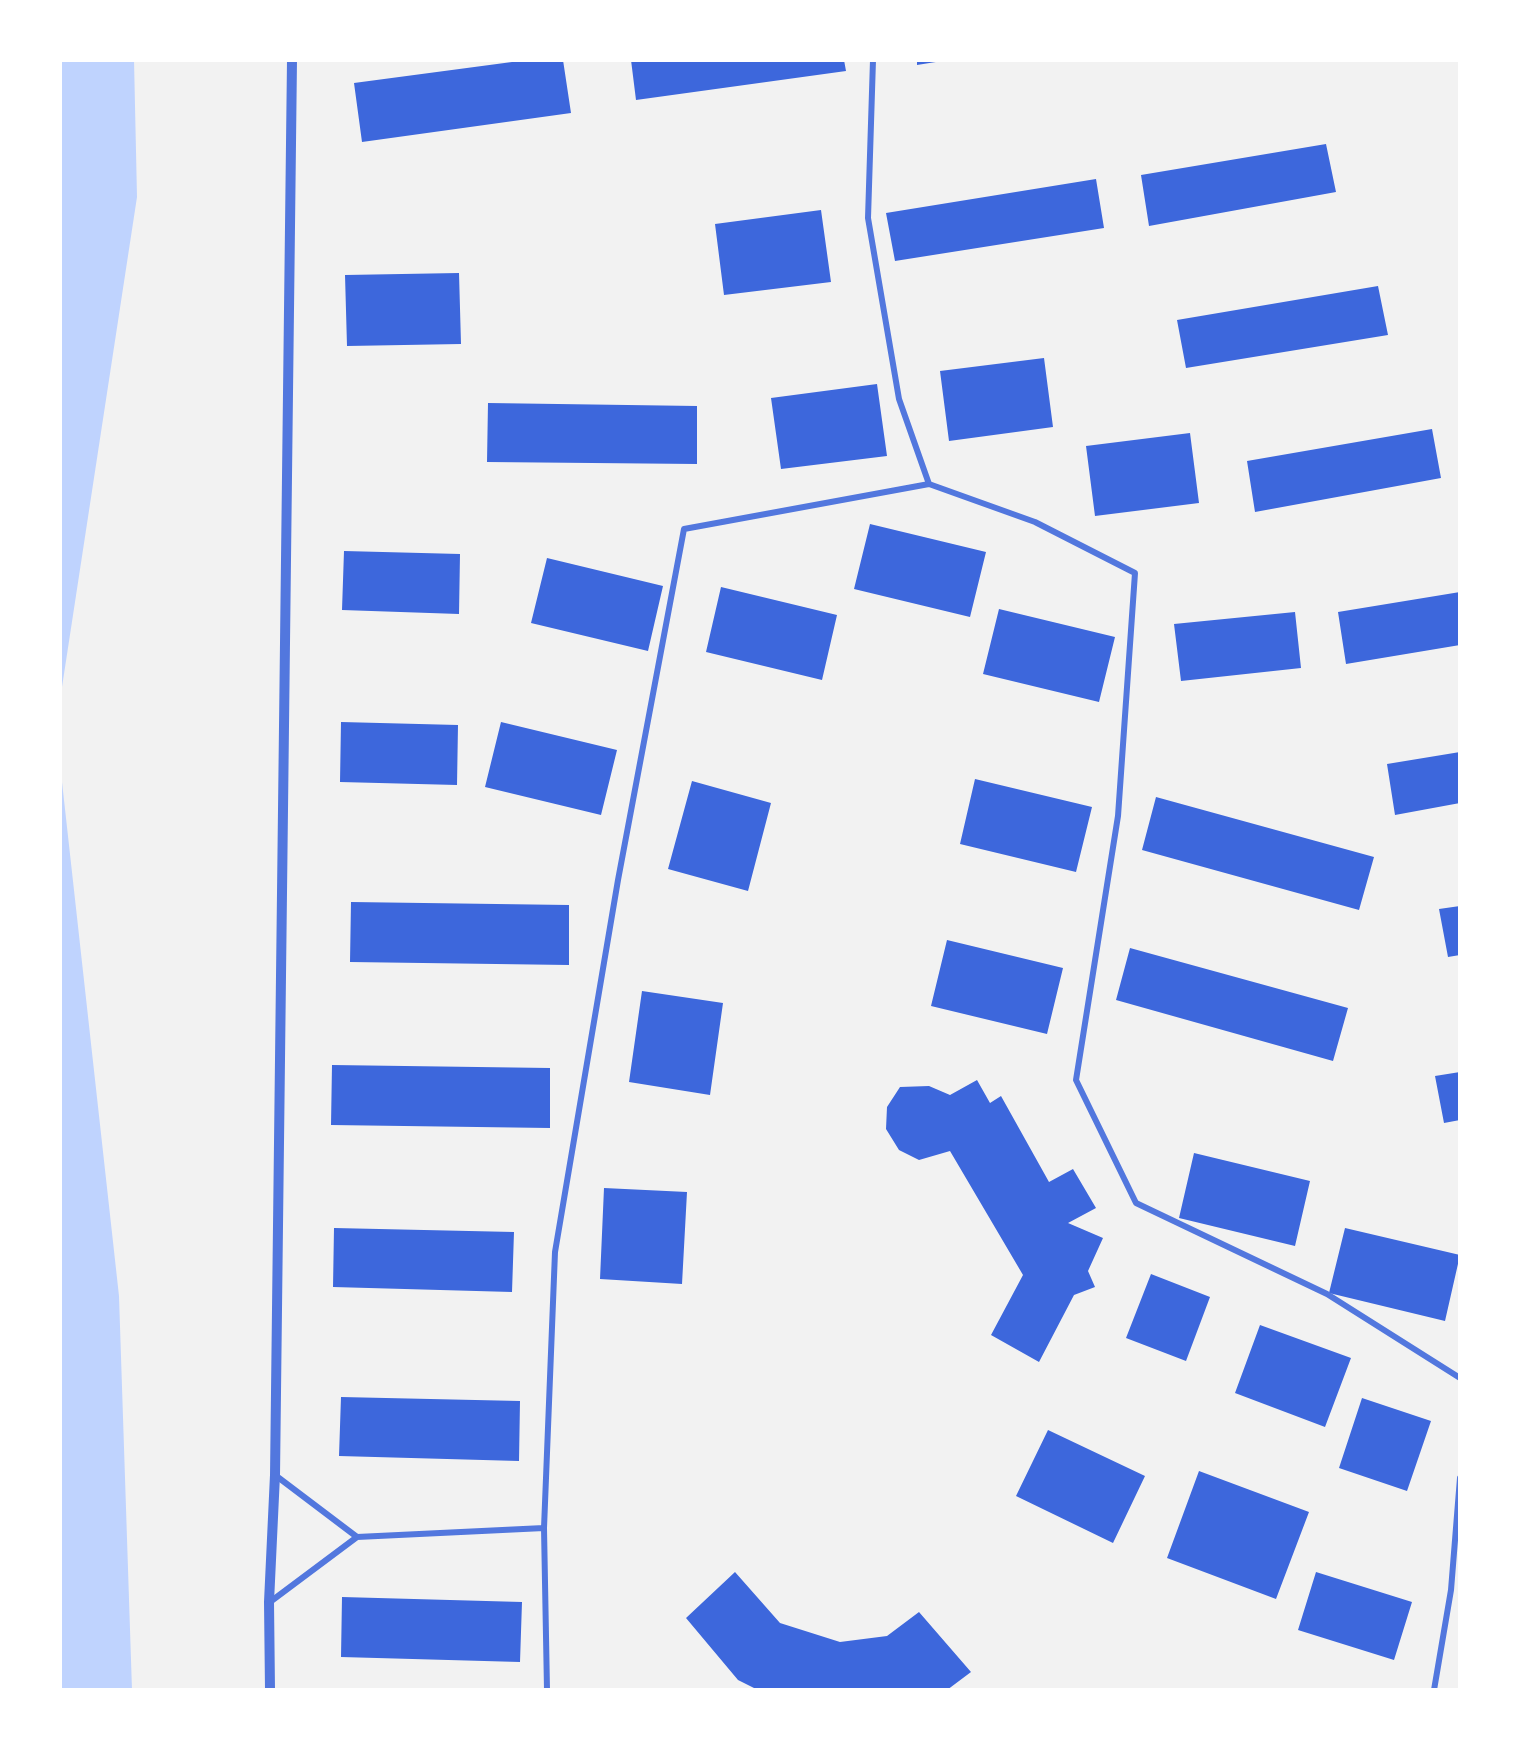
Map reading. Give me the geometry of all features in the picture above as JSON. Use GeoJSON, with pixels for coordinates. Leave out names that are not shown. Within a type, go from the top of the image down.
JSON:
{"type":"FeatureCollection","features":[{"type":"Feature","properties":{"kind":"street"},"geometry":{"type":"LineString","coordinates":[[270,1690],[269,1602],[275,1475],[292,60]]}},
{"type":"Feature","properties":{"kind":"street"},"geometry":{"type":"LineString","coordinates":[[873,60],[868,218],[900,399],[929,484]]}},
{"type":"Feature","properties":{"kind":"street"},"geometry":{"type":"LineString","coordinates":[[547,1690],[544,1528],[555,1252],[618,880],[684,529],[929,484],[1035,522],[1135,573],[1118,816],[1076,1080],[1136,1203],[1327,1294],[1460,1378]]}},
{"type":"Feature","properties":{"kind":"street"},"geometry":{"type":"LineString","coordinates":[[275,1475],[357,1538]]}},
{"type":"Feature","properties":{"kind":"street"},"geometry":{"type":"LineString","coordinates":[[1434,1690],[1451,1590],[1460,1478]]}},
{"type":"Feature","properties":{"kind":"street"},"geometry":{"type":"LineString","coordinates":[[269,1602],[357,1538],[544,1528]]}},
{"type":"Feature","properties":{"kind":"water"},"geometry":{"type":"Polygon","coordinates":[[[60,60],[134,60],[137,197],[60,700],[60,60]]]}},
{"type":"Feature","properties":{"kind":"water"},"geometry":{"type":"Polygon","coordinates":[[[60,764],[119,1296],[132,1690],[60,1690],[60,764]]]}},
{"type":"Feature","properties":{"kind":"building"},"geometry":{"type":"Polygon","coordinates":[[[527,60],[563,60],[571,113],[362,142],[354,83],[527,60]]]}},
{"type":"Feature","properties":{"kind":"building"},"geometry":{"type":"Polygon","coordinates":[[[631,60],[844,60],[846,71],[636,100],[631,60]]]}},
{"type":"Feature","properties":{"kind":"building"},"geometry":{"type":"Polygon","coordinates":[[[917,60],[942,60],[942,61],[917,65],[917,60]]]}},
{"type":"Feature","properties":{"kind":"building"},"geometry":{"type":"Polygon","coordinates":[[[1326,144],[1336,192],[1149,226],[1141,175],[1326,144]]]}},
{"type":"Feature","properties":{"kind":"building"},"geometry":{"type":"Polygon","coordinates":[[[1096,179],[1104,228],[895,261],[886,213],[1096,179]]]}},
{"type":"Feature","properties":{"kind":"building"},"geometry":{"type":"Polygon","coordinates":[[[821,210],[831,282],[724,295],[715,224],[821,210]]]}},
{"type":"Feature","properties":{"kind":"building"},"geometry":{"type":"Polygon","coordinates":[[[459,273],[461,344],[347,346],[345,275],[459,273]]]}},
{"type":"Feature","properties":{"kind":"building"},"geometry":{"type":"Polygon","coordinates":[[[1378,286],[1388,335],[1186,368],[1177,320],[1378,286]]]}},
{"type":"Feature","properties":{"kind":"building"},"geometry":{"type":"Polygon","coordinates":[[[1044,358],[1053,427],[949,441],[940,371],[1044,358]]]}},
{"type":"Feature","properties":{"kind":"building"},"geometry":{"type":"Polygon","coordinates":[[[877,384],[887,456],[781,469],[771,398],[877,384]]]}},
{"type":"Feature","properties":{"kind":"building"},"geometry":{"type":"Polygon","coordinates":[[[488,403],[697,406],[697,464],[487,462],[488,403]]]}},
{"type":"Feature","properties":{"kind":"building"},"geometry":{"type":"Polygon","coordinates":[[[1432,429],[1441,478],[1255,512],[1247,461],[1432,429]]]}},
{"type":"Feature","properties":{"kind":"building"},"geometry":{"type":"Polygon","coordinates":[[[1190,433],[1199,503],[1095,516],[1086,446],[1190,433]]]}},
{"type":"Feature","properties":{"kind":"building"},"geometry":{"type":"Polygon","coordinates":[[[870,524],[986,552],[970,617],[854,589],[870,524]]]}},
{"type":"Feature","properties":{"kind":"building"},"geometry":{"type":"Polygon","coordinates":[[[344,551],[460,554],[459,614],[342,610],[344,551]]]}},
{"type":"Feature","properties":{"kind":"building"},"geometry":{"type":"Polygon","coordinates":[[[547,558],[663,586],[648,651],[531,623],[547,558]]]}},
{"type":"Feature","properties":{"kind":"building"},"geometry":{"type":"Polygon","coordinates":[[[721,587],[837,615],[822,680],[706,652],[721,587]]]}},
{"type":"Feature","properties":{"kind":"building"},"geometry":{"type":"Polygon","coordinates":[[[1460,592],[1460,645],[1346,664],[1338,612],[1460,592]]]}},
{"type":"Feature","properties":{"kind":"building"},"geometry":{"type":"Polygon","coordinates":[[[999,609],[1115,637],[1099,702],[983,674],[999,609]]]}},
{"type":"Feature","properties":{"kind":"building"},"geometry":{"type":"Polygon","coordinates":[[[1295,612],[1301,668],[1181,681],[1174,624],[1295,612]]]}},
{"type":"Feature","properties":{"kind":"building"},"geometry":{"type":"Polygon","coordinates":[[[341,722],[458,725],[457,785],[340,782],[341,722]]]}},
{"type":"Feature","properties":{"kind":"building"},"geometry":{"type":"Polygon","coordinates":[[[501,722],[617,750],[601,815],[485,787],[501,722]]]}},
{"type":"Feature","properties":{"kind":"building"},"geometry":{"type":"Polygon","coordinates":[[[1460,752],[1460,803],[1395,815],[1387,764],[1460,752]]]}},
{"type":"Feature","properties":{"kind":"building"},"geometry":{"type":"Polygon","coordinates":[[[975,779],[1092,807],[1076,872],[960,844],[975,779]]]}},
{"type":"Feature","properties":{"kind":"building"},"geometry":{"type":"Polygon","coordinates":[[[692,781],[771,803],[748,891],[668,869],[692,781]]]}},
{"type":"Feature","properties":{"kind":"building"},"geometry":{"type":"Polygon","coordinates":[[[1156,797],[1374,857],[1359,910],[1142,850],[1156,797]]]}},
{"type":"Feature","properties":{"kind":"building"},"geometry":{"type":"Polygon","coordinates":[[[351,902],[569,905],[569,965],[350,962],[351,902]]]}},
{"type":"Feature","properties":{"kind":"building"},"geometry":{"type":"Polygon","coordinates":[[[1460,906],[1460,955],[1448,957],[1439,909],[1460,906]]]}},
{"type":"Feature","properties":{"kind":"building"},"geometry":{"type":"Polygon","coordinates":[[[947,940],[1063,968],[1047,1034],[931,1006],[947,940]]]}},
{"type":"Feature","properties":{"kind":"building"},"geometry":{"type":"Polygon","coordinates":[[[1130,948],[1348,1008],[1333,1061],[1116,1000],[1130,948]]]}},
{"type":"Feature","properties":{"kind":"building"},"geometry":{"type":"Polygon","coordinates":[[[642,991],[723,1003],[710,1095],[629,1082],[642,991]]]}},
{"type":"Feature","properties":{"kind":"building"},"geometry":{"type":"Polygon","coordinates":[[[332,1065],[550,1068],[550,1128],[331,1125],[332,1065]]]}},
{"type":"Feature","properties":{"kind":"building"},"geometry":{"type":"Polygon","coordinates":[[[1460,1072],[1460,1120],[1444,1123],[1435,1076],[1460,1072]]]}},
{"type":"Feature","properties":{"kind":"building"},"geometry":{"type":"Polygon","coordinates":[[[977,1080],[990,1103],[1001,1096],[1049,1182],[1073,1169],[1096,1208],[1068,1223],[1103,1238],[1088,1271],[1095,1287],[1074,1295],[1039,1362],[991,1335],[1023,1275],[950,1151],[919,1160],[899,1150],[886,1129],[887,1107],[900,1087],[929,1086],[950,1095],[977,1080]]]}},
{"type":"Feature","properties":{"kind":"building"},"geometry":{"type":"Polygon","coordinates":[[[1194,1153],[1310,1181],[1295,1246],[1179,1218],[1194,1153]]]}},
{"type":"Feature","properties":{"kind":"building"},"geometry":{"type":"Polygon","coordinates":[[[604,1188],[687,1192],[682,1284],[600,1279],[604,1188]]]}},
{"type":"Feature","properties":{"kind":"building"},"geometry":{"type":"Polygon","coordinates":[[[334,1228],[514,1232],[512,1292],[333,1287],[334,1228]]]}},
{"type":"Feature","properties":{"kind":"building"},"geometry":{"type":"Polygon","coordinates":[[[1345,1228],[1460,1255],[1445,1321],[1329,1293],[1345,1228]]]}},
{"type":"Feature","properties":{"kind":"building"},"geometry":{"type":"Polygon","coordinates":[[[1151,1274],[1210,1297],[1186,1361],[1126,1338],[1151,1274]]]}},
{"type":"Feature","properties":{"kind":"building"},"geometry":{"type":"Polygon","coordinates":[[[1260,1325],[1351,1358],[1325,1427],[1235,1393],[1260,1325]]]}},
{"type":"Feature","properties":{"kind":"building"},"geometry":{"type":"Polygon","coordinates":[[[341,1397],[520,1401],[519,1461],[339,1456],[341,1397]]]}},
{"type":"Feature","properties":{"kind":"building"},"geometry":{"type":"Polygon","coordinates":[[[1362,1398],[1431,1421],[1407,1491],[1339,1468],[1362,1398]]]}},
{"type":"Feature","properties":{"kind":"building"},"geometry":{"type":"Polygon","coordinates":[[[1048,1430],[1145,1476],[1113,1543],[1016,1496],[1048,1430]]]}},
{"type":"Feature","properties":{"kind":"building"},"geometry":{"type":"Polygon","coordinates":[[[1199,1471],[1309,1512],[1276,1599],[1167,1558],[1199,1471]]]}},
{"type":"Feature","properties":{"kind":"building"},"geometry":{"type":"Polygon","coordinates":[[[735,1572],[780,1623],[840,1642],[887,1636],[919,1612],[971,1672],[947,1690],[758,1690],[738,1680],[686,1618],[735,1572]]]}},
{"type":"Feature","properties":{"kind":"building"},"geometry":{"type":"Polygon","coordinates":[[[1316,1572],[1412,1602],[1394,1660],[1298,1630],[1316,1572]]]}},
{"type":"Feature","properties":{"kind":"building"},"geometry":{"type":"Polygon","coordinates":[[[342,1597],[522,1602],[520,1662],[341,1657],[342,1597]]]}}]}
